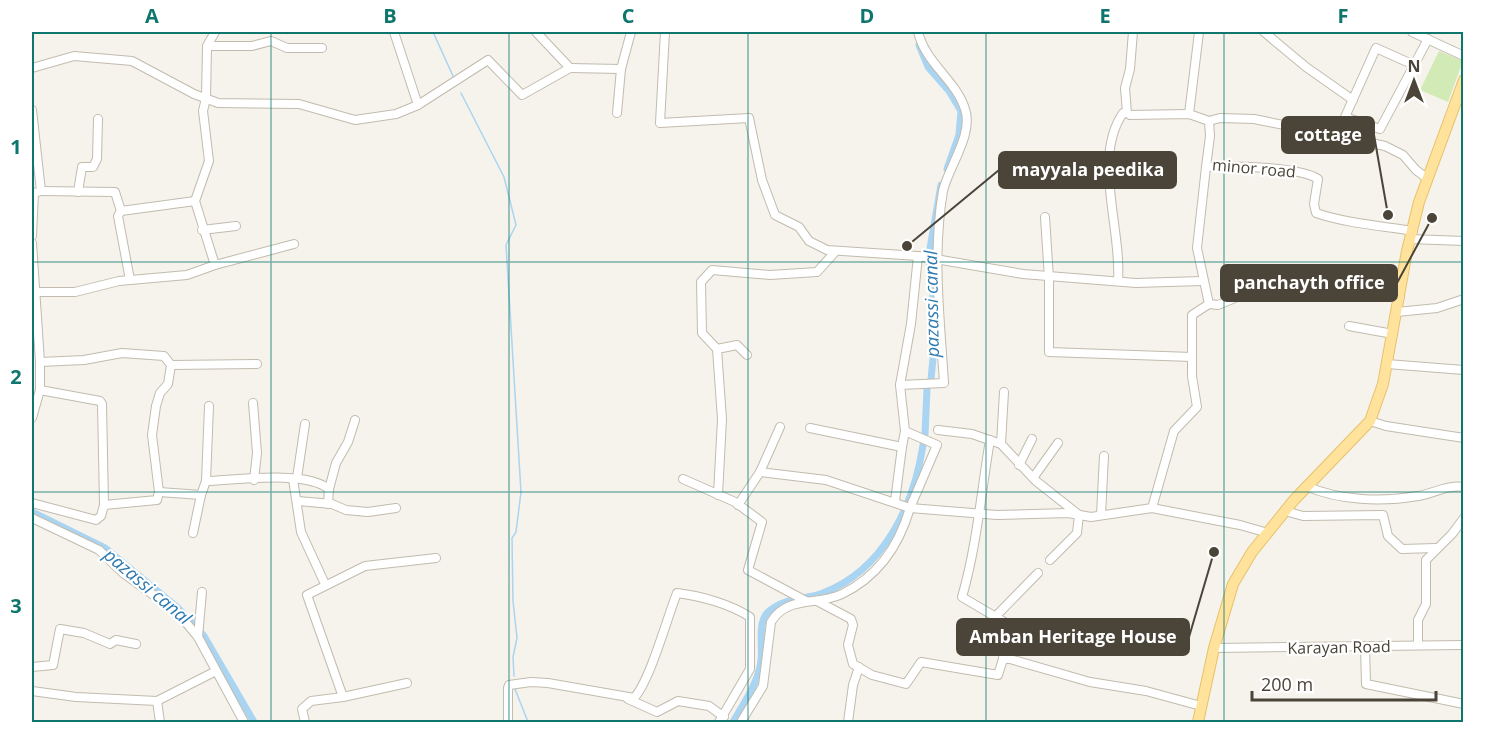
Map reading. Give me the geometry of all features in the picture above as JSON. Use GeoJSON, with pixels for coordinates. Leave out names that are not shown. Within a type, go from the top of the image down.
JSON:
{"type":"FeatureCollection","features":[{"type":"Feature","properties":{"kind":"main road"},"geometry":{"type":"LineString","coordinates":[[1198,723],[1214,648],[1233,584],[1268,533],[1306,486],[1370,421],[1387,364],[1419,202],[1464,80]]}},
{"type":"Feature","properties":{"kind":"street"},"geometry":{"type":"LineString","coordinates":[[215,32],[210,46],[207,46],[205,73],[206,98],[203,111],[208,161],[195,201],[202,230],[215,265]]}},
{"type":"Feature","properties":{"kind":"street"},"geometry":{"type":"LineString","coordinates":[[394,32],[418,105]]}},
{"type":"Feature","properties":{"kind":"street"},"geometry":{"type":"LineString","coordinates":[[536,32],[570,68]]}},
{"type":"Feature","properties":{"kind":"street"},"geometry":{"type":"LineString","coordinates":[[617,113],[621,69],[631,32]]}},
{"type":"Feature","properties":{"kind":"street"},"geometry":{"type":"LineString","coordinates":[[665,32],[660,123],[748,118],[762,180],[775,215],[799,227],[809,241],[827,250],[921,256],[1023,274],[1049,274],[1118,281],[1202,281]]}},
{"type":"Feature","properties":{"kind":"street"},"geometry":{"type":"LineString","coordinates":[[900,384],[944,383],[937,259],[945,184],[963,143],[966,110],[956,91],[932,63],[918,32]]}},
{"type":"Feature","properties":{"kind":"street"},"geometry":{"type":"LineString","coordinates":[[1127,113],[1125,88],[1130,69],[1133,32]]}},
{"type":"Feature","properties":{"kind":"street"},"geometry":{"type":"LineString","coordinates":[[1189,114],[1199,32]]}},
{"type":"Feature","properties":{"kind":"street"},"geometry":{"type":"LineString","coordinates":[[1264,32],[1306,67],[1353,100]]}},
{"type":"Feature","properties":{"kind":"street"},"geometry":{"type":"LineString","coordinates":[[1412,32],[1464,56]]}},
{"type":"Feature","properties":{"kind":"street"},"geometry":{"type":"LineString","coordinates":[[1414,65],[1376,48],[1345,117],[1380,129],[1428,39]]}},
{"type":"Feature","properties":{"kind":"street"},"geometry":{"type":"LineString","coordinates":[[210,46],[252,46],[271,40],[287,48],[322,48]]}},
{"type":"Feature","properties":{"kind":"street"},"geometry":{"type":"LineString","coordinates":[[32,68],[74,56],[132,62],[206,98],[230,104],[299,104],[355,120],[396,114],[418,105],[488,60],[522,95],[570,68],[621,69]]}},
{"type":"Feature","properties":{"kind":"street"},"geometry":{"type":"LineString","coordinates":[[32,110],[36,192],[32,236]]}},
{"type":"Feature","properties":{"kind":"street"},"geometry":{"type":"LineString","coordinates":[[1118,281],[1119,246],[1113,202],[1109,193],[1111,141],[1119,117],[1123,113],[1130,115],[1189,114],[1209,121],[1220,118],[1254,119],[1385,146],[1403,155],[1416,170],[1428,178]]}},
{"type":"Feature","properties":{"kind":"street"},"geometry":{"type":"LineString","coordinates":[[78,192],[82,167],[93,167],[97,159],[98,119]]}},
{"type":"Feature","properties":{"kind":"street","name":"minor road"},"geometry":{"type":"LineString","coordinates":[[1209,121],[1210,136],[1206,166],[1268,168],[1308,174],[1318,179],[1314,204],[1316,213],[1364,222],[1411,235]]}},
{"type":"Feature","properties":{"kind":"street"},"geometry":{"type":"LineString","coordinates":[[1206,166],[1200,195],[1197,248],[1202,281],[1209,304]]}},
{"type":"Feature","properties":{"kind":"street"},"geometry":{"type":"LineString","coordinates":[[36,192],[115,192],[121,211],[118,216],[130,280]]}},
{"type":"Feature","properties":{"kind":"street"},"geometry":{"type":"LineString","coordinates":[[121,211],[195,201]]}},
{"type":"Feature","properties":{"kind":"street"},"geometry":{"type":"LineString","coordinates":[[1045,217],[1049,274],[1049,352],[1192,357]]}},
{"type":"Feature","properties":{"kind":"street"},"geometry":{"type":"LineString","coordinates":[[202,230],[236,226]]}},
{"type":"Feature","properties":{"kind":"street"},"geometry":{"type":"LineString","coordinates":[[1411,235],[1464,241]]}},
{"type":"Feature","properties":{"kind":"street"},"geometry":{"type":"LineString","coordinates":[[32,243],[40,362],[40,390],[32,418]]}},
{"type":"Feature","properties":{"kind":"street"},"geometry":{"type":"LineString","coordinates":[[34,292],[75,292],[130,280],[187,275],[215,265],[294,244]]}},
{"type":"Feature","properties":{"kind":"street"},"geometry":{"type":"LineString","coordinates":[[718,495],[722,419],[717,349],[702,333],[701,282],[712,270],[770,275],[817,272],[835,252]]}},
{"type":"Feature","properties":{"kind":"street"},"geometry":{"type":"LineString","coordinates":[[895,501],[905,431],[900,384],[921,256]]}},
{"type":"Feature","properties":{"kind":"street"},"geometry":{"type":"LineString","coordinates":[[1152,508],[1174,431],[1197,407],[1192,357],[1192,315],[1209,304],[1218,305],[1248,293],[1304,280],[1336,279],[1400,297]]}},
{"type":"Feature","properties":{"kind":"street"},"geometry":{"type":"LineString","coordinates":[[1397,312],[1437,308],[1464,299]]}},
{"type":"Feature","properties":{"kind":"street"},"geometry":{"type":"LineString","coordinates":[[1349,326],[1393,334]]}},
{"type":"Feature","properties":{"kind":"street"},"geometry":{"type":"LineString","coordinates":[[717,349],[737,345],[747,356]]}},
{"type":"Feature","properties":{"kind":"street"},"geometry":{"type":"LineString","coordinates":[[40,362],[84,360],[122,353],[151,353],[164,356],[171,366],[168,384],[160,393],[156,406],[152,435],[159,492],[157,500],[104,505]]}},
{"type":"Feature","properties":{"kind":"street"},"geometry":{"type":"LineString","coordinates":[[171,366],[257,364]]}},
{"type":"Feature","properties":{"kind":"street"},"geometry":{"type":"LineString","coordinates":[[1387,364],[1464,370]]}},
{"type":"Feature","properties":{"kind":"street"},"geometry":{"type":"LineString","coordinates":[[32,503],[93,520],[101,516],[104,505],[104,408],[100,401],[40,390]]}},
{"type":"Feature","properties":{"kind":"street"},"geometry":{"type":"LineString","coordinates":[[1001,444],[1004,392]]}},
{"type":"Feature","properties":{"kind":"street"},"geometry":{"type":"LineString","coordinates":[[253,403],[257,453],[254,480]]}},
{"type":"Feature","properties":{"kind":"street"},"geometry":{"type":"LineString","coordinates":[[193,533],[206,481],[209,406]]}},
{"type":"Feature","properties":{"kind":"street"},"geometry":{"type":"LineString","coordinates":[[328,504],[329,489],[355,420]]}},
{"type":"Feature","properties":{"kind":"street"},"geometry":{"type":"LineString","coordinates":[[1370,421],[1386,426],[1464,438]]}},
{"type":"Feature","properties":{"kind":"street"},"geometry":{"type":"LineString","coordinates":[[305,424],[295,479],[301,532],[326,584]]}},
{"type":"Feature","properties":{"kind":"street"},"geometry":{"type":"LineString","coordinates":[[738,505],[760,472],[780,427]]}},
{"type":"Feature","properties":{"kind":"street"},"geometry":{"type":"LineString","coordinates":[[810,428],[902,447]]}},
{"type":"Feature","properties":{"kind":"street"},"geometry":{"type":"LineString","coordinates":[[938,430],[972,434],[1001,444],[1033,478],[1079,515]]}},
{"type":"Feature","properties":{"kind":"street"},"geometry":{"type":"LineString","coordinates":[[741,723],[763,686],[771,622],[786,606],[842,594],[881,566],[903,534],[910,508],[937,445],[905,431]]}},
{"type":"Feature","properties":{"kind":"street"},"geometry":{"type":"LineString","coordinates":[[1019,465],[1032,439]]}},
{"type":"Feature","properties":{"kind":"street"},"geometry":{"type":"LineString","coordinates":[[817,601],[851,619],[853,625],[848,645],[853,663],[886,680],[906,684],[921,662],[998,675],[1004,659],[1006,623],[962,597],[978,531],[978,512],[990,440]]}},
{"type":"Feature","properties":{"kind":"street"},"geometry":{"type":"LineString","coordinates":[[1033,478],[1058,443]]}},
{"type":"Feature","properties":{"kind":"street"},"geometry":{"type":"LineString","coordinates":[[1101,515],[1104,456]]}},
{"type":"Feature","properties":{"kind":"street"},"geometry":{"type":"LineString","coordinates":[[760,472],[826,480],[895,501],[910,508],[1101,515],[1152,508],[1240,525],[1268,533]]}},
{"type":"Feature","properties":{"kind":"street"},"geometry":{"type":"LineString","coordinates":[[206,481],[295,479],[320,482],[329,489]]}},
{"type":"Feature","properties":{"kind":"street"},"geometry":{"type":"LineString","coordinates":[[683,479],[738,505],[762,522],[748,570],[806,601]]}},
{"type":"Feature","properties":{"kind":"street"},"geometry":{"type":"LineString","coordinates":[[1306,486],[1324,494],[1372,499],[1419,496],[1464,487]]}},
{"type":"Feature","properties":{"kind":"street"},"geometry":{"type":"LineString","coordinates":[[159,492],[201,495]]}},
{"type":"Feature","properties":{"kind":"street"},"geometry":{"type":"LineString","coordinates":[[298,501],[368,512],[396,508]]}},
{"type":"Feature","properties":{"kind":"street"},"geometry":{"type":"LineString","coordinates":[[1285,511],[1303,516],[1383,515],[1388,536],[1402,549],[1436,549]]}},
{"type":"Feature","properties":{"kind":"street"},"geometry":{"type":"LineString","coordinates":[[1050,560],[1077,533],[1079,515]]}},
{"type":"Feature","properties":{"kind":"street"},"geometry":{"type":"LineString","coordinates":[[32,518],[99,550],[123,573],[178,613],[198,637],[244,723]]}},
{"type":"Feature","properties":{"kind":"street"},"geometry":{"type":"LineString","coordinates":[[1418,645],[1418,620],[1426,604],[1426,560],[1452,534],[1464,518]]}},
{"type":"Feature","properties":{"kind":"street"},"geometry":{"type":"LineString","coordinates":[[343,697],[308,600],[310,591],[365,566],[436,558]]}},
{"type":"Feature","properties":{"kind":"street"},"geometry":{"type":"LineString","coordinates":[[995,617],[1038,573]]}},
{"type":"Feature","properties":{"kind":"street"},"geometry":{"type":"LineString","coordinates":[[198,637],[202,592]]}},
{"type":"Feature","properties":{"kind":"street"},"geometry":{"type":"LineString","coordinates":[[508,723],[508,688],[509,685],[518,683],[548,683],[599,690],[628,699],[657,712],[678,701],[710,706],[722,720],[750,669],[750,617],[741,611],[677,593],[641,690],[633,698],[628,699]]}},
{"type":"Feature","properties":{"kind":"street"},"geometry":{"type":"LineString","coordinates":[[32,667],[53,665],[60,629],[84,633],[110,644],[116,640],[136,644]]}},
{"type":"Feature","properties":{"kind":"street"},"geometry":{"type":"LineString","coordinates":[[1365,645],[1366,684],[1464,704]]}},
{"type":"Feature","properties":{"kind":"street","name":"Karayan Road"},"geometry":{"type":"LineString","coordinates":[[1214,648],[1464,645]]}},
{"type":"Feature","properties":{"kind":"street"},"geometry":{"type":"LineString","coordinates":[[1004,659],[1037,665],[1090,682],[1146,691],[1201,706]]}},
{"type":"Feature","properties":{"kind":"street"},"geometry":{"type":"LineString","coordinates":[[848,723],[853,685],[859,667]]}},
{"type":"Feature","properties":{"kind":"street"},"geometry":{"type":"LineString","coordinates":[[32,691],[76,697],[157,701],[216,671]]}},
{"type":"Feature","properties":{"kind":"street"},"geometry":{"type":"LineString","coordinates":[[305,723],[302,709],[311,701],[343,697],[407,683]]}},
{"type":"Feature","properties":{"kind":"street"},"geometry":{"type":"LineString","coordinates":[[157,701],[160,723]]}},
{"type":"Feature","properties":{"kind":"green space"},"geometry":{"type":"Polygon","coordinates":[[[1439,51],[1463,61],[1448,102],[1420,90],[1439,51]]]}},
{"type":"Feature","properties":{"kind":"waterway"},"geometry":{"type":"LineString","coordinates":[[433,32],[453,76]]}},
{"type":"Feature","properties":{"kind":"waterway","name":"pazassi canal"},"geometry":{"type":"LineString","coordinates":[[919,45],[928,67],[949,91],[961,111],[959,135],[947,169]]}},
{"type":"Feature","properties":{"kind":"waterway"},"geometry":{"type":"LineString","coordinates":[[461,93],[504,177],[516,225],[506,245],[521,492],[516,532],[512,538],[513,601],[517,638],[513,657],[514,676]]}},
{"type":"Feature","properties":{"kind":"waterway","name":"pazassi canal"},"geometry":{"type":"LineString","coordinates":[[931,379],[936,328],[929,254],[941,185]]}},
{"type":"Feature","properties":{"kind":"waterway","name":"pazassi canal"},"geometry":{"type":"LineString","coordinates":[[925,434],[927,389]]}},
{"type":"Feature","properties":{"kind":"waterway","name":"pazassi canal"},"geometry":{"type":"LineString","coordinates":[[733,722],[757,677],[761,655],[761,628],[768,612],[788,601],[823,593],[844,582],[863,569],[879,552],[903,512],[919,468],[923,445]]}},
{"type":"Feature","properties":{"kind":"waterway","name":"pazassi canal"},"geometry":{"type":"LineString","coordinates":[[32,512],[105,548],[178,608],[204,636],[254,722]]}},
{"type":"Feature","properties":{"kind":"waterway"},"geometry":{"type":"LineString","coordinates":[[515,689],[528,722]]}},
{"type":"Feature","properties":{"kind":"place","name":"cottage"},"geometry":{"type":"Point","coordinates":[1388,215]}},
{"type":"Feature","properties":{"kind":"place","name":"panchayth office"},"geometry":{"type":"Point","coordinates":[1432,218]}},
{"type":"Feature","properties":{"kind":"place","name":"mayyala peedika"},"geometry":{"type":"Point","coordinates":[907,246]}},
{"type":"Feature","properties":{"kind":"place","name":"Amban Heritage House"},"geometry":{"type":"Point","coordinates":[1214,552]}}]}
